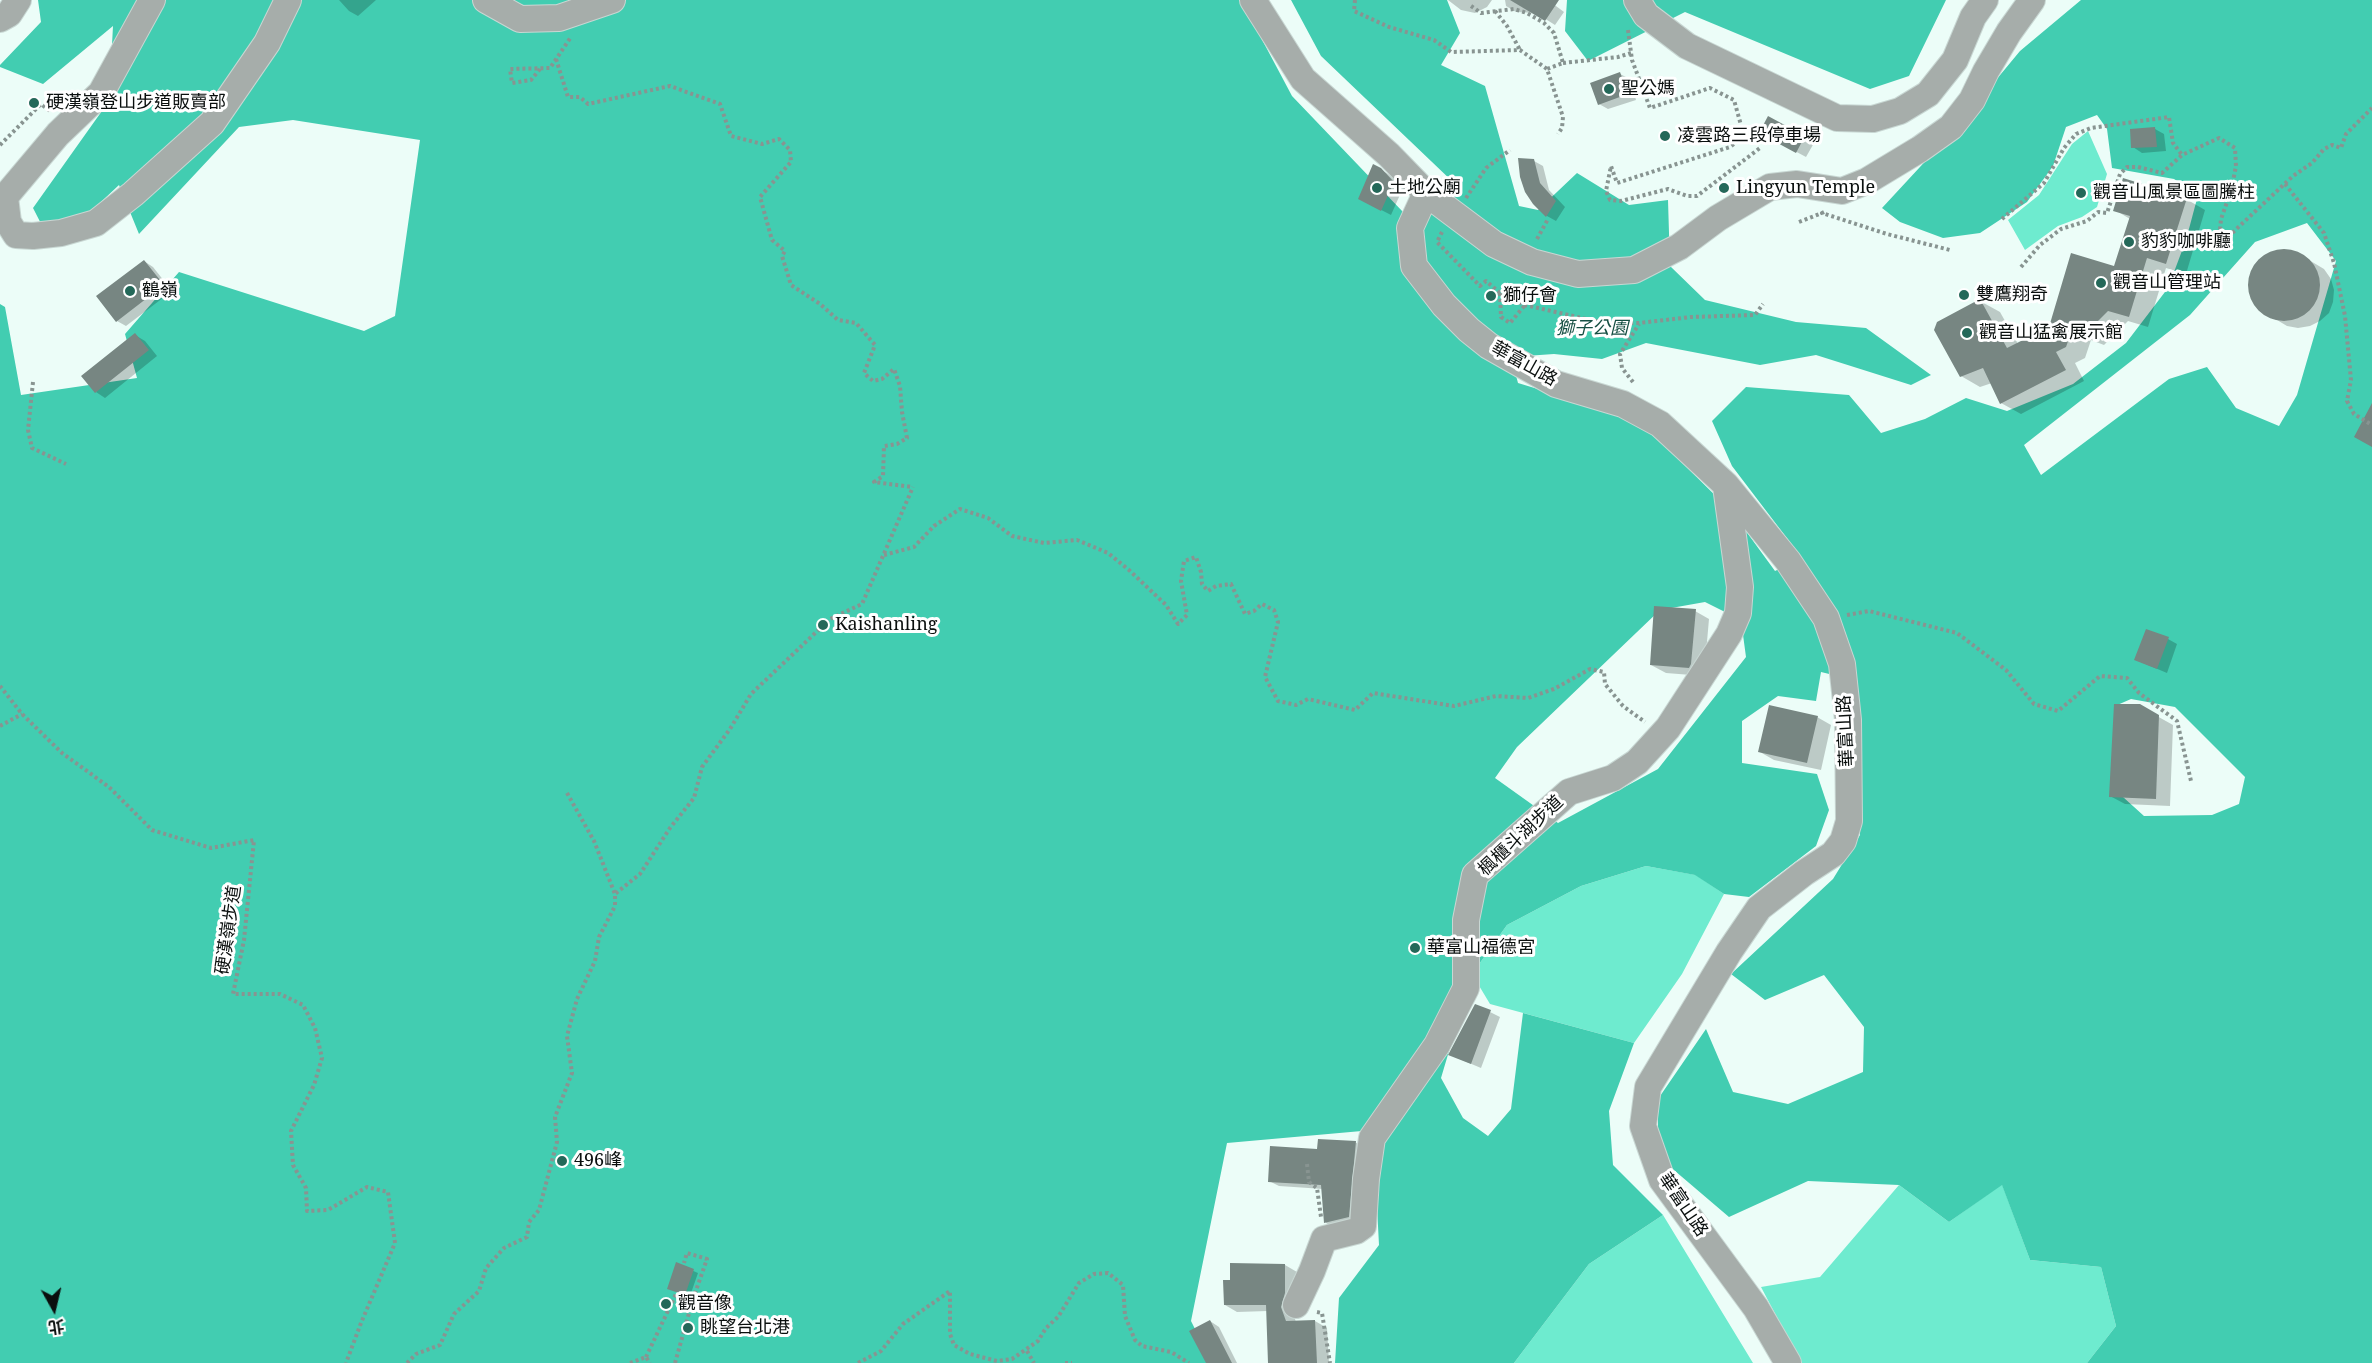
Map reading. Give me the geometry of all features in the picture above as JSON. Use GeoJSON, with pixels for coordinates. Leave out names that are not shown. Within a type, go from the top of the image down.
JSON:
{"type":"FeatureCollection","features":[{"type":"Feature","properties":{"kind":"street"},"geometry":{"type":"LineString","coordinates":[[0,19],[9,14],[18,0]]}},
{"type":"Feature","properties":{"kind":"street"},"geometry":{"type":"LineString","coordinates":[[152,0],[101,93],[58,134],[5,197],[8,222],[16,234],[33,236],[61,233],[96,223],[133,194],[212,123],[267,43],[288,0]]}},
{"type":"Feature","properties":{"kind":"street"},"geometry":{"type":"LineString","coordinates":[[486,0],[520,19],[559,18],[602,4]]}},
{"type":"Feature","properties":{"kind":"street"},"geometry":{"type":"LineString","coordinates":[[1253,0],[1303,79],[1389,155],[1426,193],[1457,208],[1494,244],[1532,262],[1578,274],[1634,270],[1679,247],[1718,218],[1770,187],[1797,184],[1842,191],[1867,181],[1951,127],[1972,100],[2009,32],[2032,0]]}},
{"type":"Feature","properties":{"kind":"street"},"geometry":{"type":"LineString","coordinates":[[1637,0],[1646,15],[1688,46],[1837,118],[1873,118],[1900,111],[1928,94],[1955,60],[1973,17],[1985,0]]}},
{"type":"Feature","properties":{"kind":"street","name":"華富山路"},"geometry":{"type":"LineString","coordinates":[[1426,193],[1410,228],[1414,266],[1444,305],[1489,346],[1556,384],[1623,404],[1660,424],[1726,485],[1788,561],[1826,618],[1842,664],[1848,720],[1849,821],[1843,842],[1833,854],[1804,873],[1760,908],[1729,952],[1648,1087],[1643,1126],[1662,1180],[1756,1308],[1788,1363]]}},
{"type":"Feature","properties":{"kind":"street","name":"楓櫃斗湖步道"},"geometry":{"type":"LineString","coordinates":[[1324,1239],[1356,1232],[1363,1226],[1372,1138],[1437,1045],[1466,988],[1466,920],[1476,875],[1569,792],[1613,778],[1637,762],[1662,734],[1729,634],[1738,613],[1740,587],[1738,559],[1726,485]]}},
{"type":"Feature","properties":{"kind":"street"},"geometry":{"type":"LineString","coordinates":[[1296,1305],[1324,1239]]}},
{"type":"Feature","properties":{"kind":"path"},"geometry":{"type":"LineString","coordinates":[[1356,0],[1354,11],[1389,27],[1434,40],[1451,52],[1520,50]]}},
{"type":"Feature","properties":{"kind":"path"},"geometry":{"type":"LineString","coordinates":[[540,69],[531,80],[512,84],[510,69],[550,68],[602,4]]}},
{"type":"Feature","properties":{"kind":"path"},"geometry":{"type":"LineString","coordinates":[[1471,6],[1481,13],[1514,9],[1527,13],[1544,23],[1554,33],[1563,63]]}},
{"type":"Feature","properties":{"kind":"path"},"geometry":{"type":"LineString","coordinates":[[1495,10],[1520,50],[1547,69],[1563,117],[1562,128],[1558,134]]}},
{"type":"Feature","properties":{"kind":"path"},"geometry":{"type":"LineString","coordinates":[[1547,69],[1563,63],[1618,57],[1631,53]]}},
{"type":"Feature","properties":{"kind":"path"},"geometry":{"type":"LineString","coordinates":[[556,60],[568,97],[580,97],[588,104],[670,86],[720,104],[731,136],[762,144],[779,139],[790,150],[790,162],[760,197],[772,240],[784,250],[782,256],[791,285],[820,304],[838,320],[856,323],[875,345],[864,373],[873,381],[882,380],[894,369],[900,386],[902,412],[908,438],[897,444],[884,446],[884,476],[874,482],[912,488],[862,604],[830,619],[751,694],[730,729],[702,767],[694,798],[670,828],[640,873],[615,894]]}},
{"type":"Feature","properties":{"kind":"path"},"geometry":{"type":"LineString","coordinates":[[1632,60],[1650,108],[1710,88],[1734,100],[1744,136],[1730,147],[1617,183],[1611,166],[1606,191],[1610,200],[1621,201],[1668,189],[1687,196],[1697,196],[1760,148]]}},
{"type":"Feature","properties":{"kind":"path"},"geometry":{"type":"LineString","coordinates":[[0,145],[42,104],[50,111]]}},
{"type":"Feature","properties":{"kind":"path"},"geometry":{"type":"LineString","coordinates":[[2021,267],[2040,245],[2061,229],[2086,221],[2098,212],[2107,213],[2120,174],[2127,167],[2138,167],[2162,173],[2182,155],[2219,138],[2235,148],[2236,166],[2231,191],[2220,219],[2220,230],[2230,236],[2285,184],[2313,163],[2324,149],[2332,146],[2341,148],[2346,134],[2372,108]]}},
{"type":"Feature","properties":{"kind":"path"},"geometry":{"type":"LineString","coordinates":[[2002,219],[2044,183],[2064,148],[2076,135],[2091,128],[2169,117],[2173,143],[2182,155]]}},
{"type":"Feature","properties":{"kind":"path"},"geometry":{"type":"LineString","coordinates":[[1510,150],[1486,168],[1457,208],[1437,242],[1480,286],[1486,280],[1500,292],[1525,306],[1604,323],[1639,323],[1691,316],[1755,315],[1763,304]]}},
{"type":"Feature","properties":{"kind":"path"},"geometry":{"type":"LineString","coordinates":[[2285,184],[2324,233],[2334,263],[2345,316],[2351,380],[2347,401],[2355,414],[2372,425]]}},
{"type":"Feature","properties":{"kind":"path"},"geometry":{"type":"LineString","coordinates":[[1799,222],[1822,213],[1842,191]]}},
{"type":"Feature","properties":{"kind":"path"},"geometry":{"type":"LineString","coordinates":[[1822,213],[1887,234],[1950,250]]}},
{"type":"Feature","properties":{"kind":"path"},"geometry":{"type":"LineString","coordinates":[[1533,249],[1548,219]]}},
{"type":"Feature","properties":{"kind":"path"},"geometry":{"type":"LineString","coordinates":[[1500,292],[1501,317],[1510,323],[1525,306]]}},
{"type":"Feature","properties":{"kind":"path"},"geometry":{"type":"LineString","coordinates":[[1634,384],[1622,368],[1620,354],[1639,323]]}},
{"type":"Feature","properties":{"kind":"path"},"geometry":{"type":"LineString","coordinates":[[33,382],[28,430],[32,448],[66,464]]}},
{"type":"Feature","properties":{"kind":"path"},"geometry":{"type":"LineString","coordinates":[[884,555],[914,547],[934,526],[960,509],[988,518],[1012,536],[1044,543],[1077,540],[1108,553],[1166,605],[1178,624],[1187,615],[1181,581],[1184,561],[1196,557],[1202,584],[1208,591],[1216,586],[1231,584],[1245,614],[1254,611],[1262,604],[1274,610],[1278,622],[1265,677],[1278,701],[1296,705],[1308,699],[1355,710],[1373,693],[1454,706],[1496,696],[1528,698],[1554,689],[1590,669],[1604,672],[1605,684],[1623,706],[1662,734]]}},
{"type":"Feature","properties":{"kind":"path"},"geometry":{"type":"LineString","coordinates":[[1826,618],[1869,611],[1957,633],[2006,670],[2034,704],[2058,711],[2100,676],[2127,678],[2139,693],[2177,721],[2191,781]]}},
{"type":"Feature","properties":{"kind":"path","name":"硬漢嶺步道"},"geometry":{"type":"LineString","coordinates":[[0,687],[22,714],[62,753],[109,787],[152,830],[211,848],[254,840],[244,940],[232,994],[280,994],[303,1005],[315,1028],[322,1058],[314,1085],[291,1131],[293,1165],[306,1188],[307,1211],[328,1210],[367,1187],[388,1192],[395,1243],[346,1363]]}},
{"type":"Feature","properties":{"kind":"path"},"geometry":{"type":"LineString","coordinates":[[0,726],[22,714]]}},
{"type":"Feature","properties":{"kind":"path"},"geometry":{"type":"LineString","coordinates":[[407,1363],[416,1354],[440,1345],[454,1314],[479,1291],[486,1268],[504,1248],[527,1237],[529,1222],[540,1210],[557,1142],[555,1117],[572,1073],[567,1036],[577,999],[595,961],[599,938],[615,906],[615,894],[594,841],[567,793]]}},
{"type":"Feature","properties":{"kind":"path"},"geometry":{"type":"LineString","coordinates":[[1307,1164],[1309,1182],[1317,1188],[1324,1239]]}},
{"type":"Feature","properties":{"kind":"path"},"geometry":{"type":"LineString","coordinates":[[675,1363],[707,1259],[687,1253],[684,1263]]}},
{"type":"Feature","properties":{"kind":"path"},"geometry":{"type":"LineString","coordinates":[[858,1363],[881,1351],[903,1324],[950,1291],[950,1334],[954,1346],[970,1354],[997,1361],[1012,1359],[1028,1351],[1038,1341],[1046,1328],[1058,1317],[1079,1283],[1094,1274],[1108,1273],[1123,1285],[1125,1316],[1135,1340],[1142,1346],[1172,1352],[1190,1363]]}},
{"type":"Feature","properties":{"kind":"path"},"geometry":{"type":"LineString","coordinates":[[630,1363],[646,1357],[676,1294]]}},
{"type":"Feature","properties":{"kind":"path"},"geometry":{"type":"LineString","coordinates":[[1296,1305],[1322,1313],[1330,1363]]}},
{"type":"Feature","properties":{"kind":"path"},"geometry":{"type":"LineString","coordinates":[[1028,1351],[1034,1363]]}},
{"type":"Feature","properties":{"kind":"path"},"geometry":{"type":"LineString","coordinates":[[646,1357],[650,1363]]}},
{"type":"Feature","properties":{"kind":"path"},"geometry":{"type":"LineString","coordinates":[[1065,1363],[1072,1363]]}},
{"type":"Feature","properties":{"kind":"green space","name":"獅子公園"},"geometry":{"type":"Polygon","coordinates":[[[38,0],[1241,0],[1292,96],[1403,212],[1454,183],[1321,56],[1291,0],[1447,0],[1460,33],[1441,65],[1485,86],[1519,206],[1538,210],[1577,173],[1629,205],[1668,200],[1670,266],[1705,300],[1796,322],[1866,328],[1931,375],[1911,385],[1816,355],[1760,365],[1646,343],[1602,359],[1554,354],[1511,357],[1518,383],[1597,407],[1649,430],[1732,512],[1775,571],[1802,558],[1732,466],[1712,421],[1746,387],[1849,395],[1881,433],[1925,419],[1966,398],[2007,411],[2073,384],[2126,343],[2168,288],[2186,240],[2198,195],[2174,179],[2112,168],[2107,129],[2097,115],[2066,127],[2053,166],[2027,202],[1980,233],[1943,238],[1900,222],[1882,208],[1957,127],[2020,51],[2081,0],[2372,0],[2372,1363],[2087,1363],[2116,1326],[2101,1267],[2030,1260],[2002,1185],[1949,1222],[1899,1185],[1808,1181],[1729,1217],[1668,1165],[1658,1131],[1658,1099],[1706,1029],[1733,1092],[1788,1104],[1863,1072],[1864,1027],[1824,975],[1765,1000],[1731,974],[1833,879],[1860,835],[1850,679],[1821,672],[1816,701],[1778,696],[1742,721],[1742,763],[1817,774],[1829,810],[1816,846],[1749,897],[1724,894],[1695,875],[1646,866],[1581,886],[1507,925],[1472,974],[1441,1078],[1463,1118],[1488,1136],[1511,1109],[1523,1013],[1634,1043],[1609,1111],[1613,1165],[1663,1215],[1589,1264],[1514,1363],[1335,1363],[1339,1298],[1379,1245],[1373,1130],[1227,1143],[1191,1321],[1212,1363],[0,1363],[0,304],[5,307],[21,395],[137,378],[125,334],[179,272],[364,331],[395,316],[420,140],[293,120],[239,127],[139,234],[119,185],[53,247],[33,208],[109,101],[113,26],[43,84],[0,67],[41,22],[38,0]],[[2307,223],[2255,242],[2190,315],[2024,445],[2041,475],[2169,379],[2207,367],[2236,408],[2279,426],[2297,395],[2336,261],[2307,223]],[[1705,602],[1660,610],[1517,747],[1495,778],[1558,823],[1658,769],[1746,657],[1741,620],[1705,602]],[[2131,699],[2115,706],[2123,797],[2144,816],[2212,815],[2239,804],[2245,777],[2175,707],[2131,699]]]}},
{"type":"Feature","properties":{"kind":"green space"},"geometry":{"type":"Polygon","coordinates":[[[1567,0],[1946,0],[1909,76],[1870,89],[1685,12],[1588,61],[1565,31],[1567,0]]]}},
{"type":"Feature","properties":{"kind":"green space"},"geometry":{"type":"Polygon","coordinates":[[[2088,131],[2107,174],[2097,207],[2082,217],[2058,226],[2025,250],[2008,220],[2039,195],[2072,144],[2088,131]]]}},
{"type":"Feature","properties":{"kind":"green space"},"geometry":{"type":"Polygon","coordinates":[[[1646,866],[1696,875],[1724,894],[1682,974],[1634,1043],[1490,1004],[1472,974],[1507,925],[1581,886],[1646,866]]]}},
{"type":"Feature","properties":{"kind":"green space"},"geometry":{"type":"Polygon","coordinates":[[[2002,1184],[2030,1260],[2101,1267],[2116,1326],[2087,1363],[1801,1363],[1761,1287],[1820,1277],[1899,1185],[1949,1222],[2002,1184]]]}},
{"type":"Feature","properties":{"kind":"green space"},"geometry":{"type":"Polygon","coordinates":[[[1663,1215],[1753,1363],[1514,1363],[1589,1264],[1663,1215]]]}},
{"type":"Feature","properties":{"kind":"building"},"geometry":{"type":"Polygon","coordinates":[[[1510,0],[1559,0],[1545,21],[1510,0]]]}},
{"type":"Feature","properties":{"kind":"building","name":"聖公媽"},"geometry":{"type":"Polygon","coordinates":[[[1620,72],[1628,94],[1598,105],[1590,83],[1620,72]]]}},
{"type":"Feature","properties":{"kind":"building"},"geometry":{"type":"Polygon","coordinates":[[[1768,116],[1805,136],[1796,153],[1759,133],[1768,116]]]}},
{"type":"Feature","properties":{"kind":"building"},"geometry":{"type":"Polygon","coordinates":[[[2155,127],[2157,147],[2131,148],[2130,129],[2155,127]]]}},
{"type":"Feature","properties":{"kind":"building"},"geometry":{"type":"Polygon","coordinates":[[[1518,158],[1534,159],[1540,183],[1556,201],[1546,217],[1525,192],[1520,177],[1518,158]]]}},
{"type":"Feature","properties":{"kind":"building","name":"土地公廟"},"geometry":{"type":"Polygon","coordinates":[[[1373,164],[1381,168],[1394,182],[1381,211],[1358,199],[1373,164]]]}},
{"type":"Feature","properties":{"kind":"building","name":"觀音山管理站"},"geometry":{"type":"Polygon","coordinates":[[[2123,178],[2187,198],[2166,264],[2147,258],[2129,317],[2108,311],[2084,335],[2072,330],[2066,347],[2056,352],[2066,370],[2000,404],[1983,368],[1960,377],[1934,330],[1937,322],[1980,299],[2007,348],[2049,327],[2071,253],[2114,266],[2130,216],[2113,211],[2123,178]]]}},
{"type":"Feature","properties":{"kind":"building"},"geometry":{"type":"Polygon","coordinates":[[[2284,249],[2304,255],[2314,265],[2320,285],[2314,305],[2304,315],[2284,321],[2264,315],[2254,305],[2248,285],[2254,265],[2264,255],[2284,249]]]}},
{"type":"Feature","properties":{"kind":"building","name":"鶴嶺"},"geometry":{"type":"Polygon","coordinates":[[[144,260],[164,285],[116,322],[96,296],[144,260]]]}},
{"type":"Feature","properties":{"kind":"building"},"geometry":{"type":"Polygon","coordinates":[[[135,333],[149,350],[95,393],[81,376],[135,333]]]}},
{"type":"Feature","properties":{"kind":"building"},"geometry":{"type":"Polygon","coordinates":[[[2372,403],[2372,447],[2354,437],[2372,403]]]}},
{"type":"Feature","properties":{"kind":"building"},"geometry":{"type":"Polygon","coordinates":[[[1654,606],[1696,609],[1689,668],[1650,665],[1654,606]]]}},
{"type":"Feature","properties":{"kind":"building"},"geometry":{"type":"Polygon","coordinates":[[[2146,629],[2169,637],[2157,669],[2134,660],[2146,629]]]}},
{"type":"Feature","properties":{"kind":"building"},"geometry":{"type":"Polygon","coordinates":[[[2114,704],[2140,704],[2159,715],[2156,799],[2109,797],[2114,704]]]}},
{"type":"Feature","properties":{"kind":"building"},"geometry":{"type":"Polygon","coordinates":[[[1769,705],[1818,716],[1807,763],[1758,752],[1769,705]]]}},
{"type":"Feature","properties":{"kind":"building"},"geometry":{"type":"Polygon","coordinates":[[[1475,1004],[1491,1010],[1471,1064],[1448,1055],[1475,1004]]]}},
{"type":"Feature","properties":{"kind":"building"},"geometry":{"type":"Polygon","coordinates":[[[1318,1139],[1356,1141],[1349,1217],[1324,1223],[1321,1185],[1268,1182],[1270,1146],[1317,1149],[1318,1139]]]}},
{"type":"Feature","properties":{"kind":"building"},"geometry":{"type":"Polygon","coordinates":[[[676,1262],[694,1269],[685,1295],[667,1289],[676,1262]]]}},
{"type":"Feature","properties":{"kind":"building"},"geometry":{"type":"Polygon","coordinates":[[[1230,1263],[1285,1264],[1285,1293],[1281,1307],[1286,1321],[1315,1320],[1317,1363],[1268,1363],[1266,1305],[1224,1305],[1223,1280],[1230,1280],[1230,1263]]]}},
{"type":"Feature","properties":{"kind":"building"},"geometry":{"type":"Polygon","coordinates":[[[1210,1320],[1232,1363],[1206,1363],[1189,1331],[1210,1320]]]}},
{"type":"Feature","properties":{"kind":"place","name":"聖公媽"},"geometry":{"type":"Point","coordinates":[1609,89]}},
{"type":"Feature","properties":{"kind":"place","name":"硬漢嶺登山步道販賣部"},"geometry":{"type":"Point","coordinates":[34,103]}},
{"type":"Feature","properties":{"kind":"place","name":"凌雲路三段停車場"},"geometry":{"type":"Point","coordinates":[1665,136]}},
{"type":"Feature","properties":{"kind":"place","name":"土地公廟"},"geometry":{"type":"Point","coordinates":[1377,188]}},
{"type":"Feature","properties":{"kind":"place","name":"Lingyun Temple"},"geometry":{"type":"Point","coordinates":[1724,188]}},
{"type":"Feature","properties":{"kind":"place","name":"觀音山風景區圖騰柱"},"geometry":{"type":"Point","coordinates":[2081,193]}},
{"type":"Feature","properties":{"kind":"place","name":"豹豹咖啡廳"},"geometry":{"type":"Point","coordinates":[2129,242]}},
{"type":"Feature","properties":{"kind":"place","name":"觀音山管理站"},"geometry":{"type":"Point","coordinates":[2101,283]}},
{"type":"Feature","properties":{"kind":"place","name":"鶴嶺"},"geometry":{"type":"Point","coordinates":[130,291]}},
{"type":"Feature","properties":{"kind":"place","name":"雙鷹翔奇"},"geometry":{"type":"Point","coordinates":[1964,295]}},
{"type":"Feature","properties":{"kind":"place","name":"獅仔會"},"geometry":{"type":"Point","coordinates":[1491,296]}},
{"type":"Feature","properties":{"kind":"place","name":"觀音山猛禽展示館"},"geometry":{"type":"Point","coordinates":[1967,333]}},
{"type":"Feature","properties":{"kind":"place","name":"Kaishanling"},"geometry":{"type":"Point","coordinates":[823,625]}},
{"type":"Feature","properties":{"kind":"place","name":"華富山福德宮"},"geometry":{"type":"Point","coordinates":[1415,948]}},
{"type":"Feature","properties":{"kind":"place","name":"496峰"},"geometry":{"type":"Point","coordinates":[562,1161]}},
{"type":"Feature","properties":{"kind":"place","name":"觀音像"},"geometry":{"type":"Point","coordinates":[666,1304]}},
{"type":"Feature","properties":{"kind":"place","name":"眺望台北港"},"geometry":{"type":"Point","coordinates":[688,1328]}}]}
